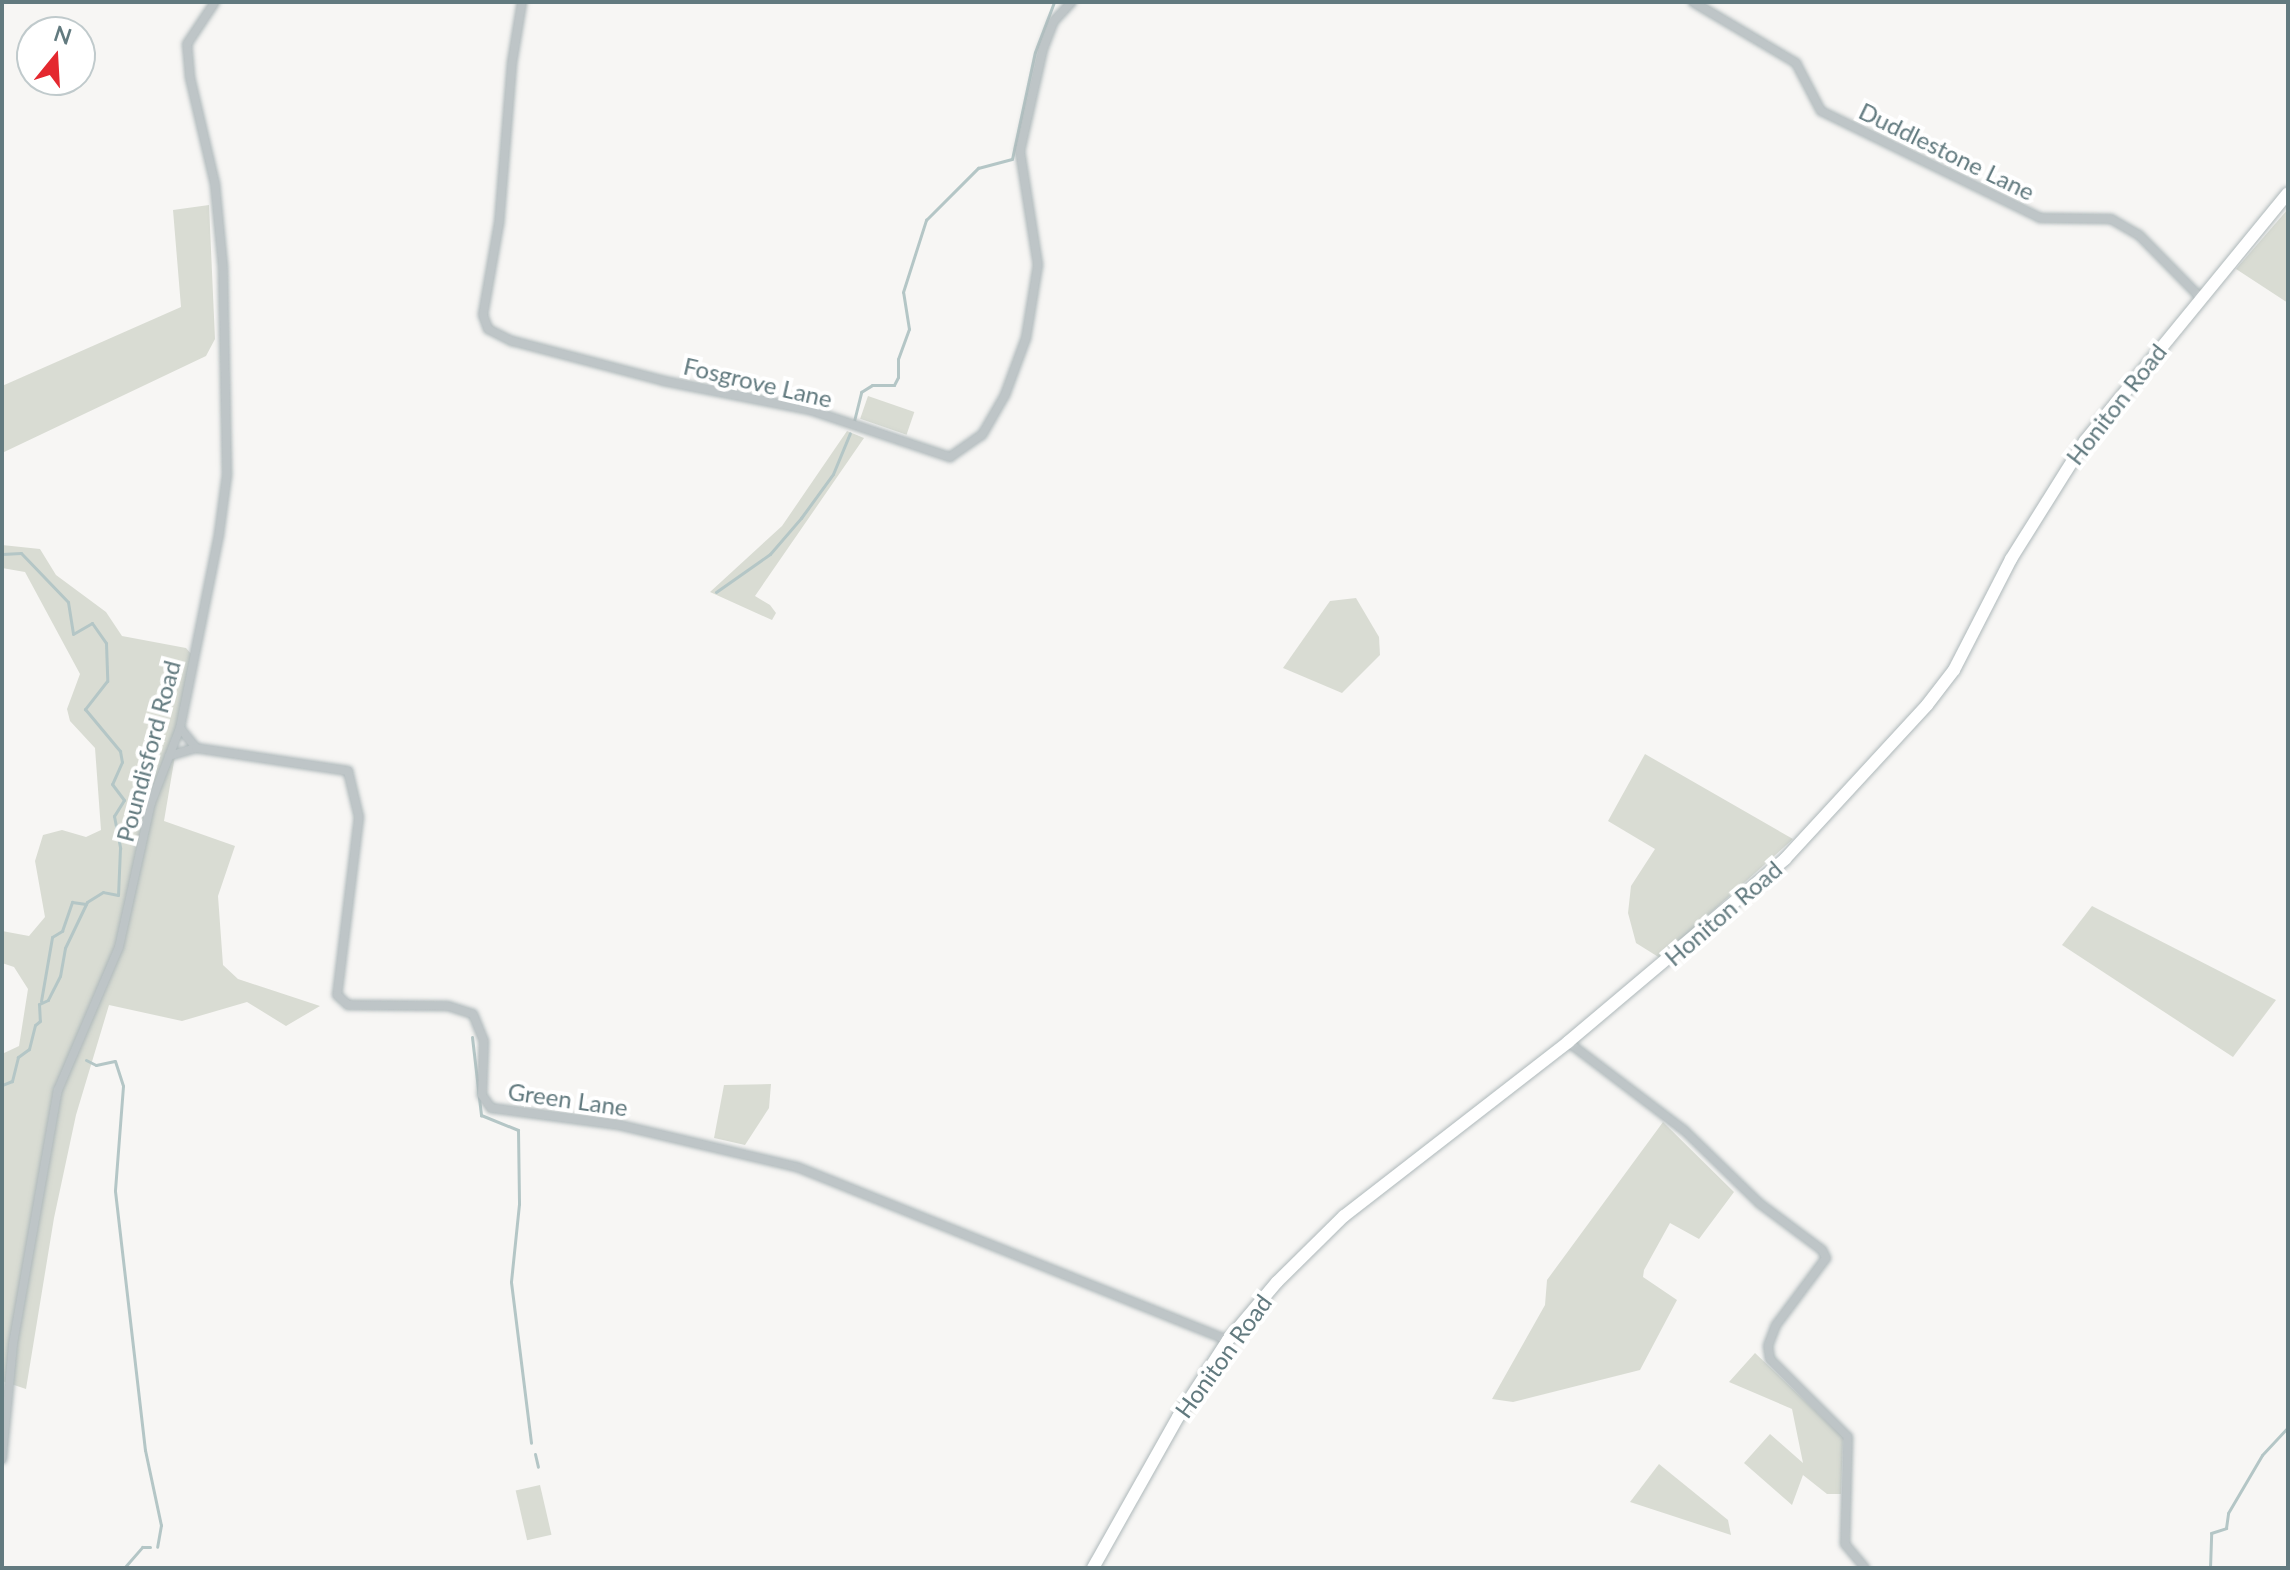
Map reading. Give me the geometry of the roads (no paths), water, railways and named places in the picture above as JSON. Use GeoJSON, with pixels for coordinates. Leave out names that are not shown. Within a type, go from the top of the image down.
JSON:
{"type":"FeatureCollection","features":[{"type":"Feature","properties":{"kind":"main road","name":"Honiton Road"},"geometry":{"type":"LineString","coordinates":[[1093,1568],[1178,1417],[1228,1340],[1277,1282],[1344,1216],[1568,1042],[1785,859],[1942,688],[2061,477],[2201,298],[2288,193]]}},
{"type":"Feature","properties":{"kind":"street","name":"Poundisford Road"},"geometry":{"type":"LineString","coordinates":[[2,1459],[13,1344],[58,1090],[119,947],[151,803],[180,728],[210,591],[227,475],[223,267],[215,184],[188,61],[190,33],[215,2]]}},
{"type":"Feature","properties":{"kind":"street","name":"Fosgrove Lane"},"geometry":{"type":"LineString","coordinates":[[522,2],[499,223],[483,315],[488,329],[512,341],[664,381],[810,410],[950,457],[982,435],[1008,387],[1026,338],[1038,265],[1020,151],[1043,49],[1054,21],[1072,2]]}},
{"type":"Feature","properties":{"kind":"street","name":"Duddlestone Lane"},"geometry":{"type":"LineString","coordinates":[[1693,2],[1801,67],[1821,111],[2040,218],[2111,219],[2139,235],[2201,298]]}},
{"type":"Feature","properties":{"kind":"street"},"geometry":{"type":"LineString","coordinates":[[180,728],[196,748]]}},
{"type":"Feature","properties":{"kind":"street"},"geometry":{"type":"LineString","coordinates":[[168,757],[177,750],[196,748]]}},
{"type":"Feature","properties":{"kind":"street","name":"Green Lane"},"geometry":{"type":"LineString","coordinates":[[196,748],[348,771],[359,817],[337,995],[348,1005],[448,1006],[473,1014],[484,1041],[482,1095],[491,1108],[619,1125],[797,1167],[1228,1340]]}},
{"type":"Feature","properties":{"kind":"street"},"geometry":{"type":"LineString","coordinates":[[1568,1042],[1684,1130],[1759,1203],[1822,1250],[1826,1258],[1776,1325],[1768,1346],[1770,1359],[1848,1437],[1845,1544],[1865,1568]]}},
{"type":"Feature","properties":{"kind":"waterway"},"geometry":{"type":"LineString","coordinates":[[854,421],[861,392],[872,385],[894,385],[898,377],[898,359],[909,329],[903,292],[926,220],[978,168],[1012,159],[1035,52],[1054,2]]}},
{"type":"Feature","properties":{"kind":"waterway"},"geometry":{"type":"LineString","coordinates":[[716,592],[770,554],[801,518],[833,474],[850,433]]}},
{"type":"Feature","properties":{"kind":"waterway"},"geometry":{"type":"LineString","coordinates":[[2,554],[21,553],[68,602],[73,634],[92,623],[106,643],[107,681],[85,709],[120,751],[122,762],[112,784],[124,800],[114,816],[120,848],[118,895],[103,892],[87,902],[65,948],[60,976],[48,1000],[39,1004],[40,1021],[35,1025],[29,1049],[18,1057],[12,1081],[2,1085]]}},
{"type":"Feature","properties":{"kind":"waterway"},"geometry":{"type":"LineString","coordinates":[[41,1001],[52,937],[62,931],[72,902],[86,904]]}},
{"type":"Feature","properties":{"kind":"waterway"},"geometry":{"type":"LineString","coordinates":[[472,1037],[481,1115],[518,1130],[519,1204],[511,1282],[531,1443]]}},
{"type":"Feature","properties":{"kind":"waterway"},"geometry":{"type":"LineString","coordinates":[[86,1060],[96,1065],[115,1061],[123,1086],[115,1191],[145,1450],[161,1525],[157,1547]]}},
{"type":"Feature","properties":{"kind":"waterway"},"geometry":{"type":"LineString","coordinates":[[2210,1568],[2211,1533],[2226,1528],[2228,1513],[2262,1455],[2288,1427]]}},
{"type":"Feature","properties":{"kind":"waterway"},"geometry":{"type":"LineString","coordinates":[[535,1454],[538,1467]]}},
{"type":"Feature","properties":{"kind":"waterway"},"geometry":{"type":"LineString","coordinates":[[124,1568],[142,1547],[150,1547]]}}]}
